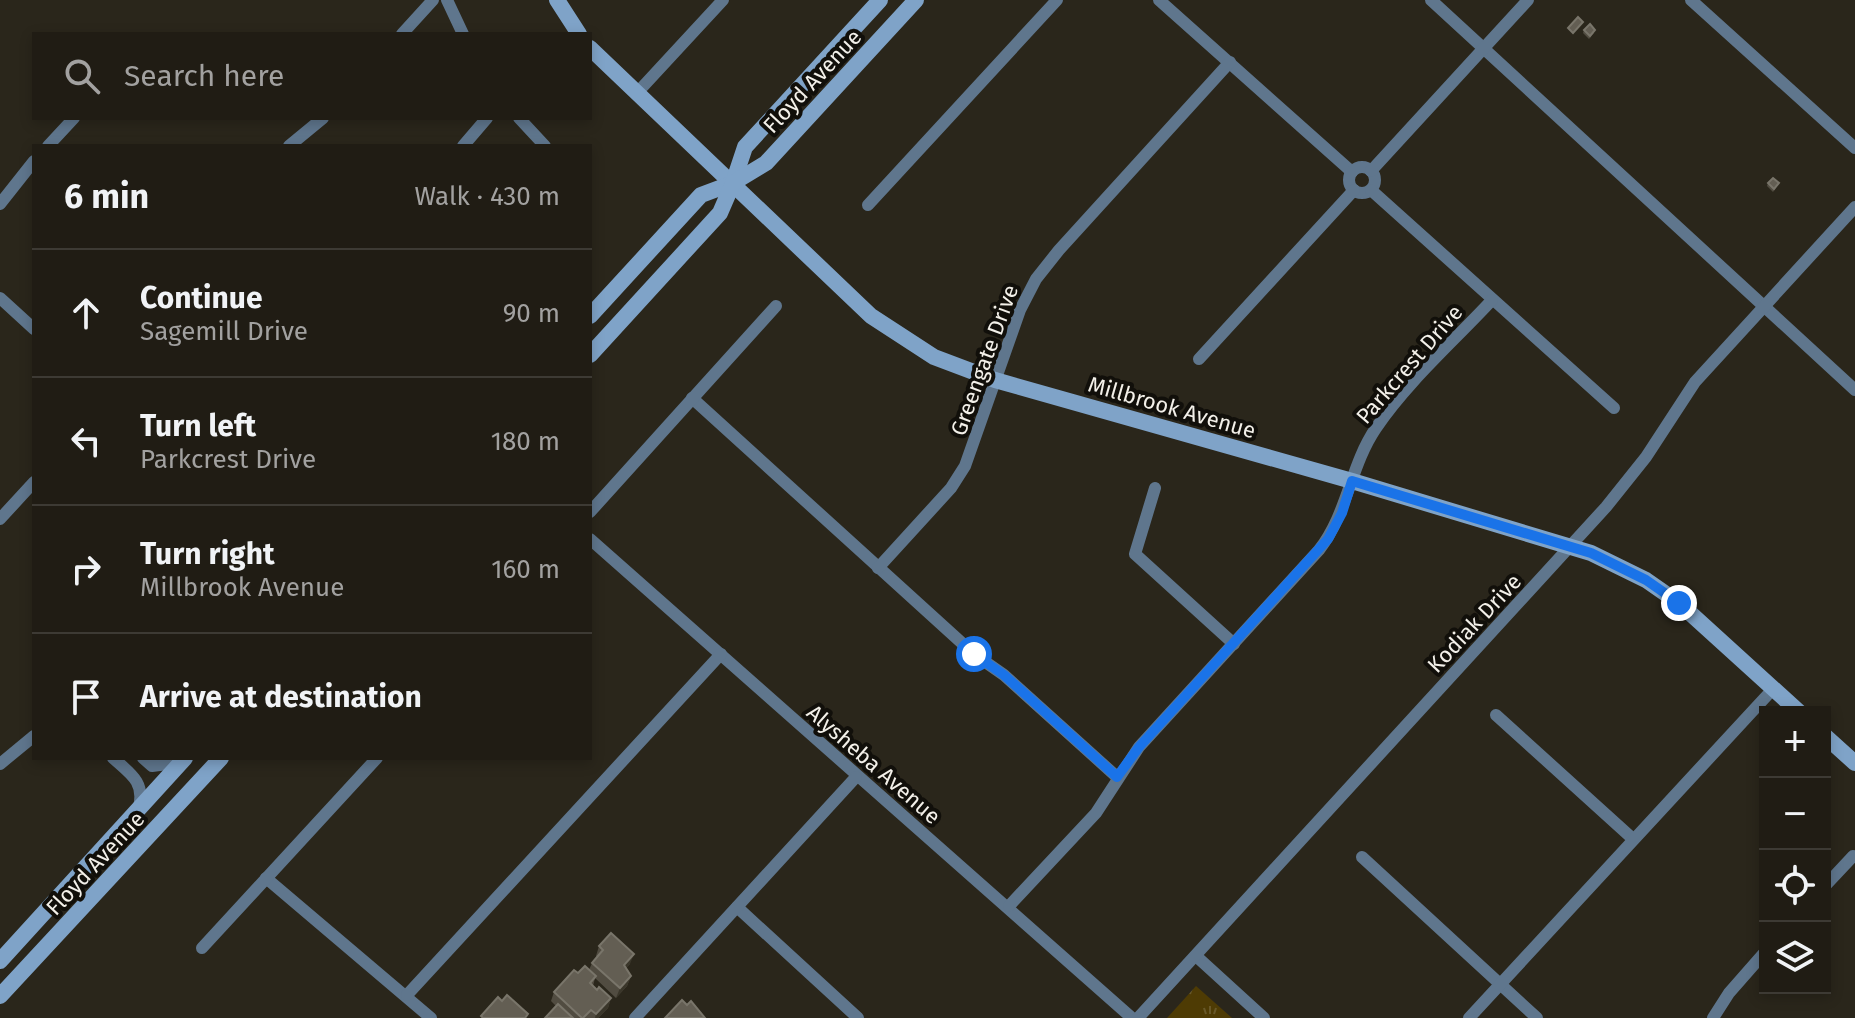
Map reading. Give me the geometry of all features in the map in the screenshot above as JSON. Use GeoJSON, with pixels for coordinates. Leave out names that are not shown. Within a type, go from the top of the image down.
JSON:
{"type":"FeatureCollection","features":[{"type":"Feature","properties":{"kind":"street"},"geometry":{"type":"LineString","coordinates":[[404,32],[433,0]]}},
{"type":"Feature","properties":{"kind":"street"},"geometry":{"type":"LineString","coordinates":[[447,0],[462,32]]}},
{"type":"Feature","properties":{"kind":"street"},"geometry":{"type":"LineString","coordinates":[[557,0],[578,32]]}},
{"type":"Feature","properties":{"kind":"street"},"geometry":{"type":"LineString","coordinates":[[636,94],[723,0]]}},
{"type":"Feature","properties":{"kind":"street","name":"Floyd Avenue"},"geometry":{"type":"LineString","coordinates":[[592,353],[720,213],[745,147],[880,0]]}},
{"type":"Feature","properties":{"kind":"street","name":"Floyd Avenue"},"geometry":{"type":"LineString","coordinates":[[592,314],[701,195],[733,183],[766,163],[916,0]]}},
{"type":"Feature","properties":{"kind":"street"},"geometry":{"type":"LineString","coordinates":[[868,205],[1057,0]]}},
{"type":"Feature","properties":{"kind":"street"},"geometry":{"type":"LineString","coordinates":[[1159,0],[1352,172]]}},
{"type":"Feature","properties":{"kind":"street"},"geometry":{"type":"LineString","coordinates":[[1431,0],[1855,390]]}},
{"type":"Feature","properties":{"kind":"street"},"geometry":{"type":"LineString","coordinates":[[1371,171],[1528,0]]}},
{"type":"Feature","properties":{"kind":"street"},"geometry":{"type":"LineString","coordinates":[[1691,0],[1855,148]]}},
{"type":"Feature","properties":{"kind":"street","name":"Millbrook Avenue"},"geometry":{"type":"LineString","coordinates":[[592,50],[871,316],[934,357],[995,380],[1352,481],[1569,547],[1620,566],[1663,591],[1792,706]]}},
{"type":"Feature","properties":{"kind":"street","name":"Greengate Drive"},"geometry":{"type":"LineString","coordinates":[[878,568],[951,488],[965,466],[1020,310],[1047,264],[1230,62]]}},
{"type":"Feature","properties":{"kind":"street"},"geometry":{"type":"LineString","coordinates":[[50,144],[72,120]]}},
{"type":"Feature","properties":{"kind":"street"},"geometry":{"type":"LineString","coordinates":[[291,144],[321,120]]}},
{"type":"Feature","properties":{"kind":"street"},"geometry":{"type":"LineString","coordinates":[[465,144],[485,120]]}},
{"type":"Feature","properties":{"kind":"street"},"geometry":{"type":"LineString","coordinates":[[521,120],[543,144]]}},
{"type":"Feature","properties":{"kind":"street"},"geometry":{"type":"LineString","coordinates":[[0,204],[32,164]]}},
{"type":"Feature","properties":{"kind":"street"},"geometry":{"type":"LineString","coordinates":[[1362,167],[1371,171],[1375,182],[1371,190],[1364,193],[1354,190],[1349,182],[1352,172],[1362,167]]}},
{"type":"Feature","properties":{"kind":"street"},"geometry":{"type":"LineString","coordinates":[[1199,359],[1354,190]]}},
{"type":"Feature","properties":{"kind":"street"},"geometry":{"type":"LineString","coordinates":[[1371,190],[1614,408]]}},
{"type":"Feature","properties":{"kind":"street","name":"Kodiak Drive"},"geometry":{"type":"LineString","coordinates":[[1135,1018],[1196,956],[1629,481],[1688,391],[1855,207]]}},
{"type":"Feature","properties":{"kind":"street"},"geometry":{"type":"LineString","coordinates":[[0,298],[32,327]]}},
{"type":"Feature","properties":{"kind":"street","name":"Parkcrest Drive"},"geometry":{"type":"LineString","coordinates":[[1009,906],[1096,813],[1139,747],[1328,539],[1342,513],[1352,481],[1376,428],[1492,300]]}},
{"type":"Feature","properties":{"kind":"street"},"geometry":{"type":"LineString","coordinates":[[592,510],[776,306]]}},
{"type":"Feature","properties":{"kind":"street"},"geometry":{"type":"LineString","coordinates":[[692,398],[878,568],[1117,777]]}},
{"type":"Feature","properties":{"kind":"street"},"geometry":{"type":"LineString","coordinates":[[0,519],[32,484]]}},
{"type":"Feature","properties":{"kind":"street"},"geometry":{"type":"LineString","coordinates":[[1155,488],[1135,554],[1234,644]]}},
{"type":"Feature","properties":{"kind":"street","name":"Alysheba Avenue"},"geometry":{"type":"LineString","coordinates":[[592,541],[856,777],[1135,1018]]}},
{"type":"Feature","properties":{"kind":"street"},"geometry":{"type":"LineString","coordinates":[[407,995],[721,654]]}},
{"type":"Feature","properties":{"kind":"street"},"geometry":{"type":"LineString","coordinates":[[1469,1018],[1773,689]]}},
{"type":"Feature","properties":{"kind":"street"},"geometry":{"type":"LineString","coordinates":[[1496,715],[1633,839]]}},
{"type":"Feature","properties":{"kind":"street"},"geometry":{"type":"LineString","coordinates":[[0,764],[32,738]]}},
{"type":"Feature","properties":{"kind":"street"},"geometry":{"type":"LineString","coordinates":[[1831,741],[1855,763]]}},
{"type":"Feature","properties":{"kind":"street"},"geometry":{"type":"LineString","coordinates":[[115,760],[138,781],[143,792],[138,810]]}},
{"type":"Feature","properties":{"kind":"street"},"geometry":{"type":"LineString","coordinates":[[145,760],[152,766],[184,760]]}},
{"type":"Feature","properties":{"kind":"street","name":"Floyd Avenue"},"geometry":{"type":"LineString","coordinates":[[0,961],[184,760]]}},
{"type":"Feature","properties":{"kind":"street","name":"Floyd Avenue"},"geometry":{"type":"LineString","coordinates":[[0,996],[219,760]]}},
{"type":"Feature","properties":{"kind":"street"},"geometry":{"type":"LineString","coordinates":[[202,948],[375,760]]}},
{"type":"Feature","properties":{"kind":"street"},"geometry":{"type":"LineString","coordinates":[[635,1018],[856,777]]}},
{"type":"Feature","properties":{"kind":"street"},"geometry":{"type":"LineString","coordinates":[[1831,880],[1853,856]]}},
{"type":"Feature","properties":{"kind":"street"},"geometry":{"type":"LineString","coordinates":[[1362,857],[1537,1018]]}},
{"type":"Feature","properties":{"kind":"street"},"geometry":{"type":"LineString","coordinates":[[266,878],[431,1018]]}},
{"type":"Feature","properties":{"kind":"street"},"geometry":{"type":"LineString","coordinates":[[737,907],[858,1018]]}},
{"type":"Feature","properties":{"kind":"street"},"geometry":{"type":"LineString","coordinates":[[1196,956],[1264,1018]]}},
{"type":"Feature","properties":{"kind":"street"},"geometry":{"type":"LineString","coordinates":[[1713,1018],[1729,993],[1759,959]]}},
{"type":"Feature","properties":{"kind":"green space"},"geometry":{"type":"Polygon","coordinates":[[[1196,986],[1232,1018],[1167,1018],[1196,986]]]}},
{"type":"Feature","properties":{"kind":"building"},"geometry":{"type":"Polygon","coordinates":[[[1578,17],[1583,22],[1573,33],[1568,28],[1578,17]]]}},
{"type":"Feature","properties":{"kind":"building"},"geometry":{"type":"Polygon","coordinates":[[[1590,24],[1595,30],[1590,36],[1584,30],[1590,24]]]}},
{"type":"Feature","properties":{"kind":"building"},"geometry":{"type":"Polygon","coordinates":[[[1773,178],[1779,183],[1774,189],[1768,183],[1773,178]]]}},
{"type":"Feature","properties":{"kind":"building"},"geometry":{"type":"Polygon","coordinates":[[[611,933],[634,954],[624,965],[631,976],[620,988],[592,963],[603,950],[599,946],[611,933]]]}},
{"type":"Feature","properties":{"kind":"building"},"geometry":{"type":"Polygon","coordinates":[[[585,966],[596,976],[590,983],[611,998],[596,1014],[591,1010],[582,1018],[554,992],[574,970],[578,973],[585,966]]]}},
{"type":"Feature","properties":{"kind":"building"},"geometry":{"type":"Polygon","coordinates":[[[507,995],[528,1014],[525,1018],[481,1016],[498,997],[502,1001],[507,995]]]}},
{"type":"Feature","properties":{"kind":"building"},"geometry":{"type":"Polygon","coordinates":[[[682,1000],[687,1005],[691,1001],[705,1018],[665,1018],[682,1000]]]}},
{"type":"Feature","properties":{"kind":"building"},"geometry":{"type":"Polygon","coordinates":[[[558,1004],[573,1018],[545,1018],[558,1004]]]}},
{"type":"Feature","properties":{"kind":"route"},"geometry":{"type":"LineString","coordinates":[[974,654],[1004,675],[1117,777],[1139,747],[1328,539],[1342,513],[1352,481],[1591,553],[1646,580],[1679,603]]}}]}
